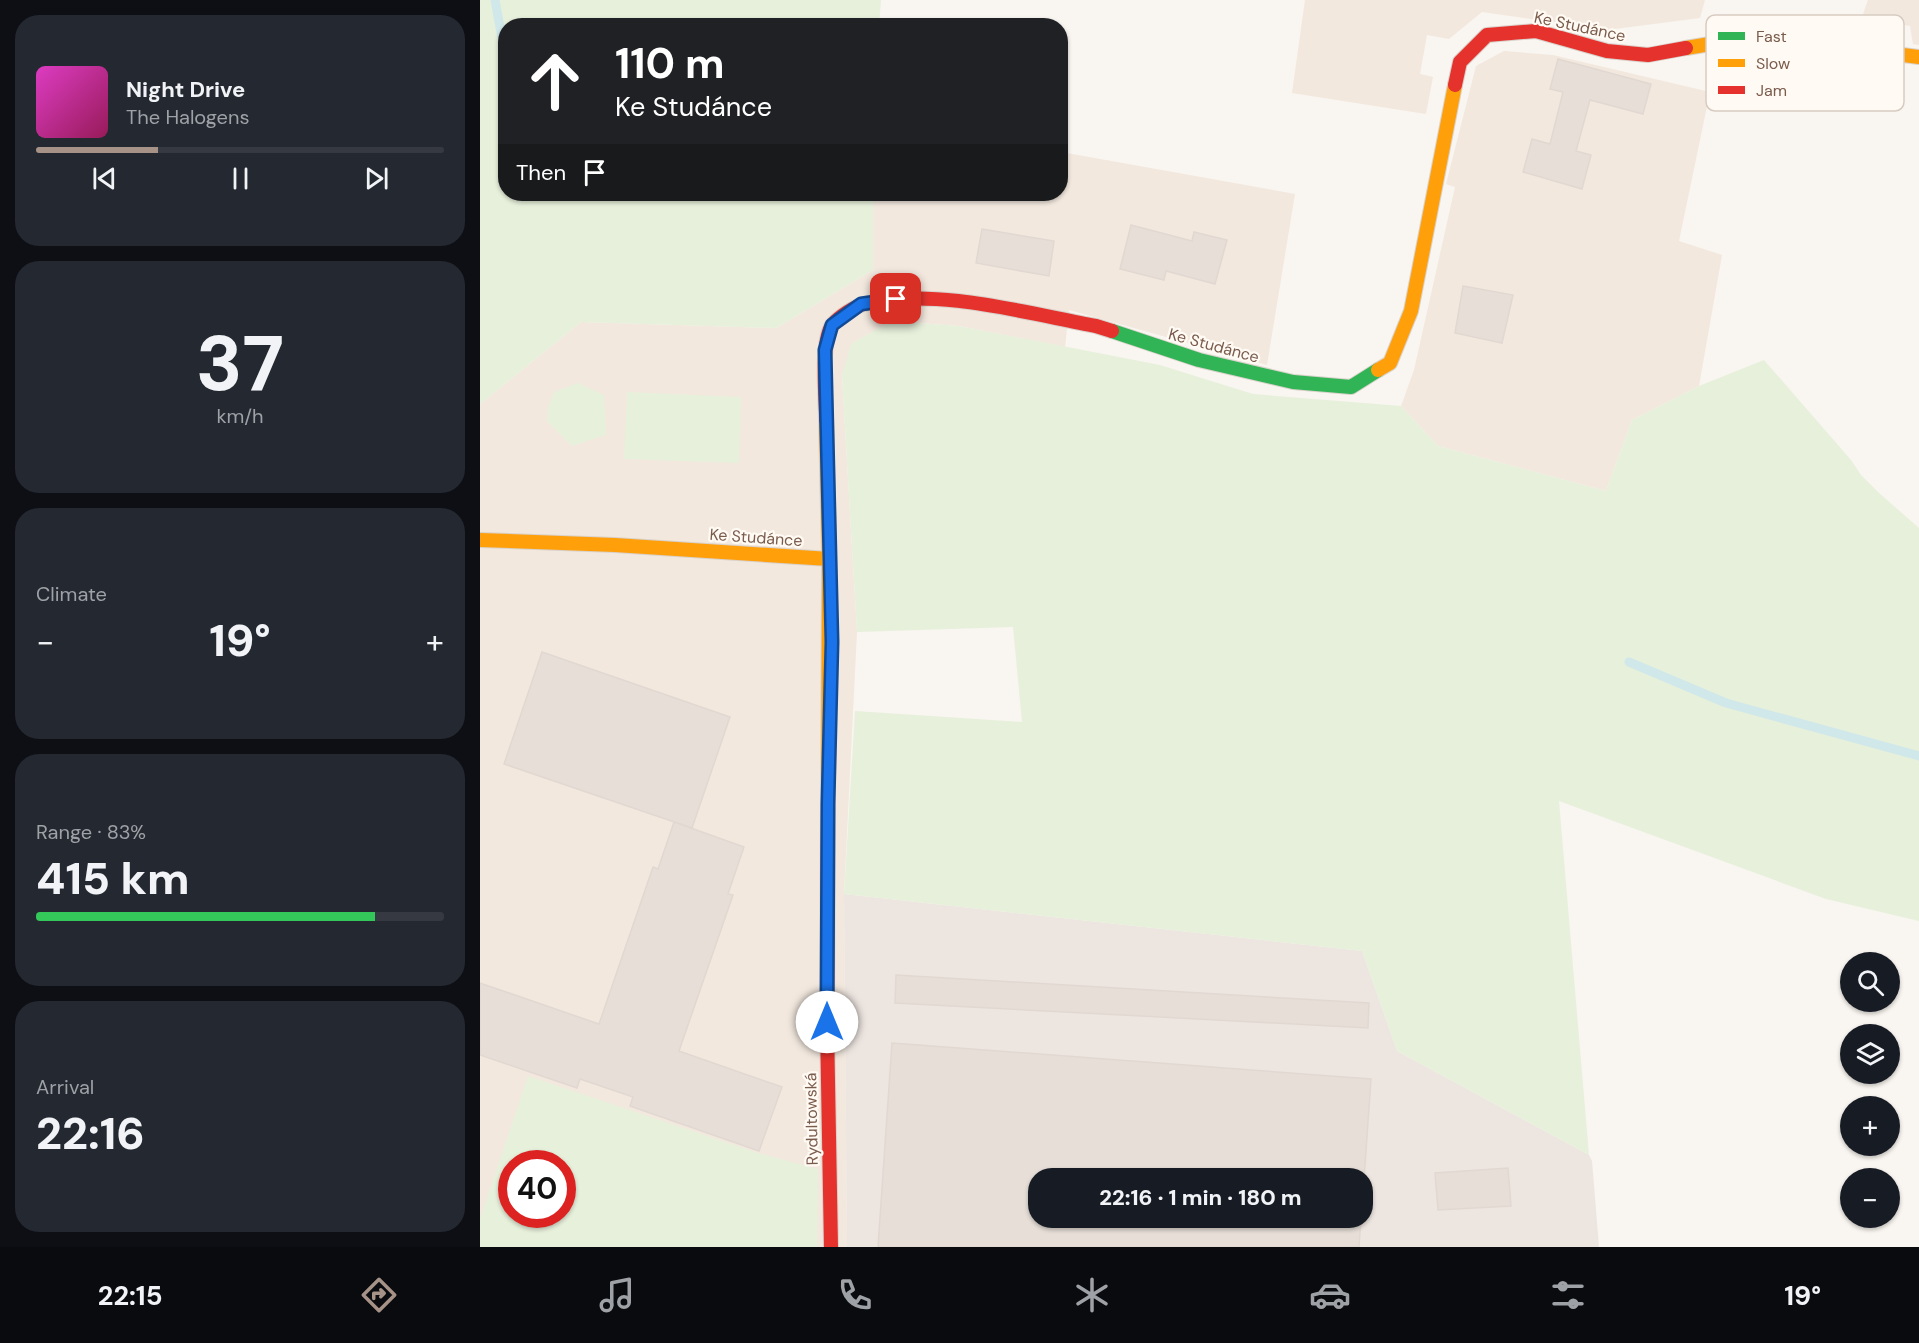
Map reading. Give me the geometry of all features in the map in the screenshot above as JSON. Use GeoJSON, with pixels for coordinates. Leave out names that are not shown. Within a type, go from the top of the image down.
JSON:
{"type":"FeatureCollection","features":[{"type":"Feature","properties":{"kind":"street","name":"Ke Studánce"},"geometry":{"type":"LineString","coordinates":[[480,540],[615,545],[829,559],[825,350],[832,325],[861,304],[913,297],[984,305],[1096,326],[1199,360],[1293,382],[1351,387],[1390,363],[1411,311],[1460,62],[1487,35],[1536,31],[1607,51],[1648,55],[1706,45]]}},
{"type":"Feature","properties":{"kind":"street","name":"Ke Studánce"},"geometry":{"type":"LineString","coordinates":[[1904,55],[1919,57]]}},
{"type":"Feature","properties":{"kind":"street","name":"Rydultowská"},"geometry":{"type":"LineString","coordinates":[[829,559],[832,642],[828,803],[827,1122],[831,1247]]}},
{"type":"Feature","properties":{"kind":"shaded area"},"geometry":{"type":"Polygon","coordinates":[[[1305,0],[1705,0],[1700,18],[1607,30],[1482,12],[1449,39],[1427,35],[1420,74],[1433,77],[1426,114],[1292,93],[1305,0]]]}},
{"type":"Feature","properties":{"kind":"shaded area"},"geometry":{"type":"Polygon","coordinates":[[[1868,0],[1919,0],[1919,45],[1913,44],[1910,26],[1904,25],[1904,15],[1863,15],[1868,0]]]}},
{"type":"Feature","properties":{"kind":"shaded area"},"geometry":{"type":"Polygon","coordinates":[[[1504,51],[1553,55],[1706,91],[1706,111],[1679,241],[1722,255],[1699,386],[1632,420],[1606,491],[1438,446],[1401,406],[1414,370],[1455,187],[1446,184],[1476,66],[1504,51]]]}},
{"type":"Feature","properties":{"kind":"shaded area"},"geometry":{"type":"Polygon","coordinates":[[[1068,153],[1295,194],[1267,365],[1069,310],[1065,347],[959,326],[891,321],[842,376],[857,632],[844,894],[847,1247],[480,1247],[480,404],[581,322],[776,328],[873,270],[873,201],[1068,201],[1068,153]]]}},
{"type":"Feature","properties":{"kind":"shaded area"},"geometry":{"type":"Polygon","coordinates":[[[844,894],[1362,951],[1397,1051],[1589,1155],[1592,1161],[1599,1247],[847,1247],[844,894]]]}},
{"type":"Feature","properties":{"kind":"green space"},"geometry":{"type":"Polygon","coordinates":[[[480,0],[881,0],[880,18],[498,18],[498,201],[873,201],[873,270],[776,328],[581,322],[480,404],[480,0]]]}},
{"type":"Feature","properties":{"kind":"green space"},"geometry":{"type":"Polygon","coordinates":[[[891,321],[959,326],[1160,365],[1253,394],[1401,406],[1438,446],[1606,491],[1632,420],[1699,386],[1764,360],[1851,460],[1861,475],[1919,528],[1919,921],[1826,899],[1559,801],[1589,1155],[1397,1051],[1362,951],[844,894],[855,711],[1022,722],[1013,627],[857,632],[842,376],[851,344],[891,321]]]}},
{"type":"Feature","properties":{"kind":"green space"},"geometry":{"type":"Polygon","coordinates":[[[578,383],[604,395],[606,435],[572,446],[547,421],[548,407],[554,392],[578,383]]]}},
{"type":"Feature","properties":{"kind":"green space"},"geometry":{"type":"Polygon","coordinates":[[[627,392],[741,397],[739,463],[624,459],[627,392]]]}},
{"type":"Feature","properties":{"kind":"green space"},"geometry":{"type":"Polygon","coordinates":[[[528,1076],[758,1153],[818,1169],[817,1247],[480,1247],[480,1219],[498,1165],[498,1228],[576,1228],[576,1150],[503,1150],[528,1076]]]}},
{"type":"Feature","properties":{"kind":"building"},"geometry":{"type":"Polygon","coordinates":[[[1558,59],[1651,84],[1643,114],[1590,100],[1576,151],[1591,155],[1582,189],[1523,172],[1532,139],[1550,144],[1563,92],[1550,89],[1558,59]]]}},
{"type":"Feature","properties":{"kind":"building"},"geometry":{"type":"Polygon","coordinates":[[[1131,225],[1192,241],[1194,232],[1227,240],[1215,284],[1166,271],[1164,280],[1120,269],[1131,225]]]}},
{"type":"Feature","properties":{"kind":"building"},"geometry":{"type":"Polygon","coordinates":[[[982,229],[1054,241],[1049,276],[976,263],[982,229]]]}},
{"type":"Feature","properties":{"kind":"building"},"geometry":{"type":"Polygon","coordinates":[[[1463,286],[1513,295],[1502,343],[1455,333],[1463,286]]]}},
{"type":"Feature","properties":{"kind":"building"},"geometry":{"type":"Polygon","coordinates":[[[542,652],[730,717],[692,828],[504,764],[542,652]]]}},
{"type":"Feature","properties":{"kind":"building"},"geometry":{"type":"Polygon","coordinates":[[[674,822],[744,847],[728,894],[733,895],[679,1051],[782,1087],[759,1151],[630,1106],[633,1097],[580,1079],[577,1088],[480,1055],[480,983],[599,1024],[653,867],[658,869],[674,822]]]}},
{"type":"Feature","properties":{"kind":"building"},"geometry":{"type":"Polygon","coordinates":[[[896,975],[1369,1003],[1368,1028],[895,1003],[896,975]]]}},
{"type":"Feature","properties":{"kind":"building"},"geometry":{"type":"Polygon","coordinates":[[[892,1043],[1371,1079],[1365,1168],[1028,1168],[1028,1228],[1360,1228],[1359,1247],[878,1247],[892,1043]]]}},
{"type":"Feature","properties":{"kind":"building"},"geometry":{"type":"Polygon","coordinates":[[[1508,1168],[1511,1206],[1438,1210],[1435,1173],[1508,1168]]]}},
{"type":"Feature","properties":{"kind":"waterway"},"geometry":{"type":"LineString","coordinates":[[495,0],[498,18]]}},
{"type":"Feature","properties":{"kind":"waterway"},"geometry":{"type":"LineString","coordinates":[[1629,662],[1726,703],[1919,756]]}},
{"type":"Feature","properties":{"kind":"traffic: fast"},"geometry":{"type":"LineString","coordinates":[[1112,331],[1199,360],[1293,382],[1351,387],[1378,370]]}},
{"type":"Feature","properties":{"kind":"traffic: slow"},"geometry":{"type":"LineString","coordinates":[[1686,48],[1706,45]]}},
{"type":"Feature","properties":{"kind":"traffic: slow"},"geometry":{"type":"LineString","coordinates":[[1904,55],[1919,57]]}},
{"type":"Feature","properties":{"kind":"traffic: slow"},"geometry":{"type":"LineString","coordinates":[[1378,370],[1390,363],[1411,311],[1455,85]]}},
{"type":"Feature","properties":{"kind":"traffic: slow"},"geometry":{"type":"LineString","coordinates":[[480,540],[615,545],[829,559],[826,419]]}},
{"type":"Feature","properties":{"kind":"traffic: slow"},"geometry":{"type":"LineString","coordinates":[[828,799],[829,559]]}},
{"type":"Feature","properties":{"kind":"traffic: jam"},"geometry":{"type":"LineString","coordinates":[[1455,85],[1460,62],[1487,35],[1536,31],[1607,51],[1648,55],[1686,48]]}},
{"type":"Feature","properties":{"kind":"traffic: jam"},"geometry":{"type":"LineString","coordinates":[[826,419],[825,355],[829,332],[839,318],[864,304],[920,298],[950,300],[1010,309],[1112,331]]}},
{"type":"Feature","properties":{"kind":"traffic: jam"},"geometry":{"type":"LineString","coordinates":[[828,799],[827,1026],[831,1247]]}},
{"type":"Feature","properties":{"kind":"route"},"geometry":{"type":"LineString","coordinates":[[827,1022],[828,803],[832,642],[825,350],[832,325],[861,304],[896,299]]}}]}
